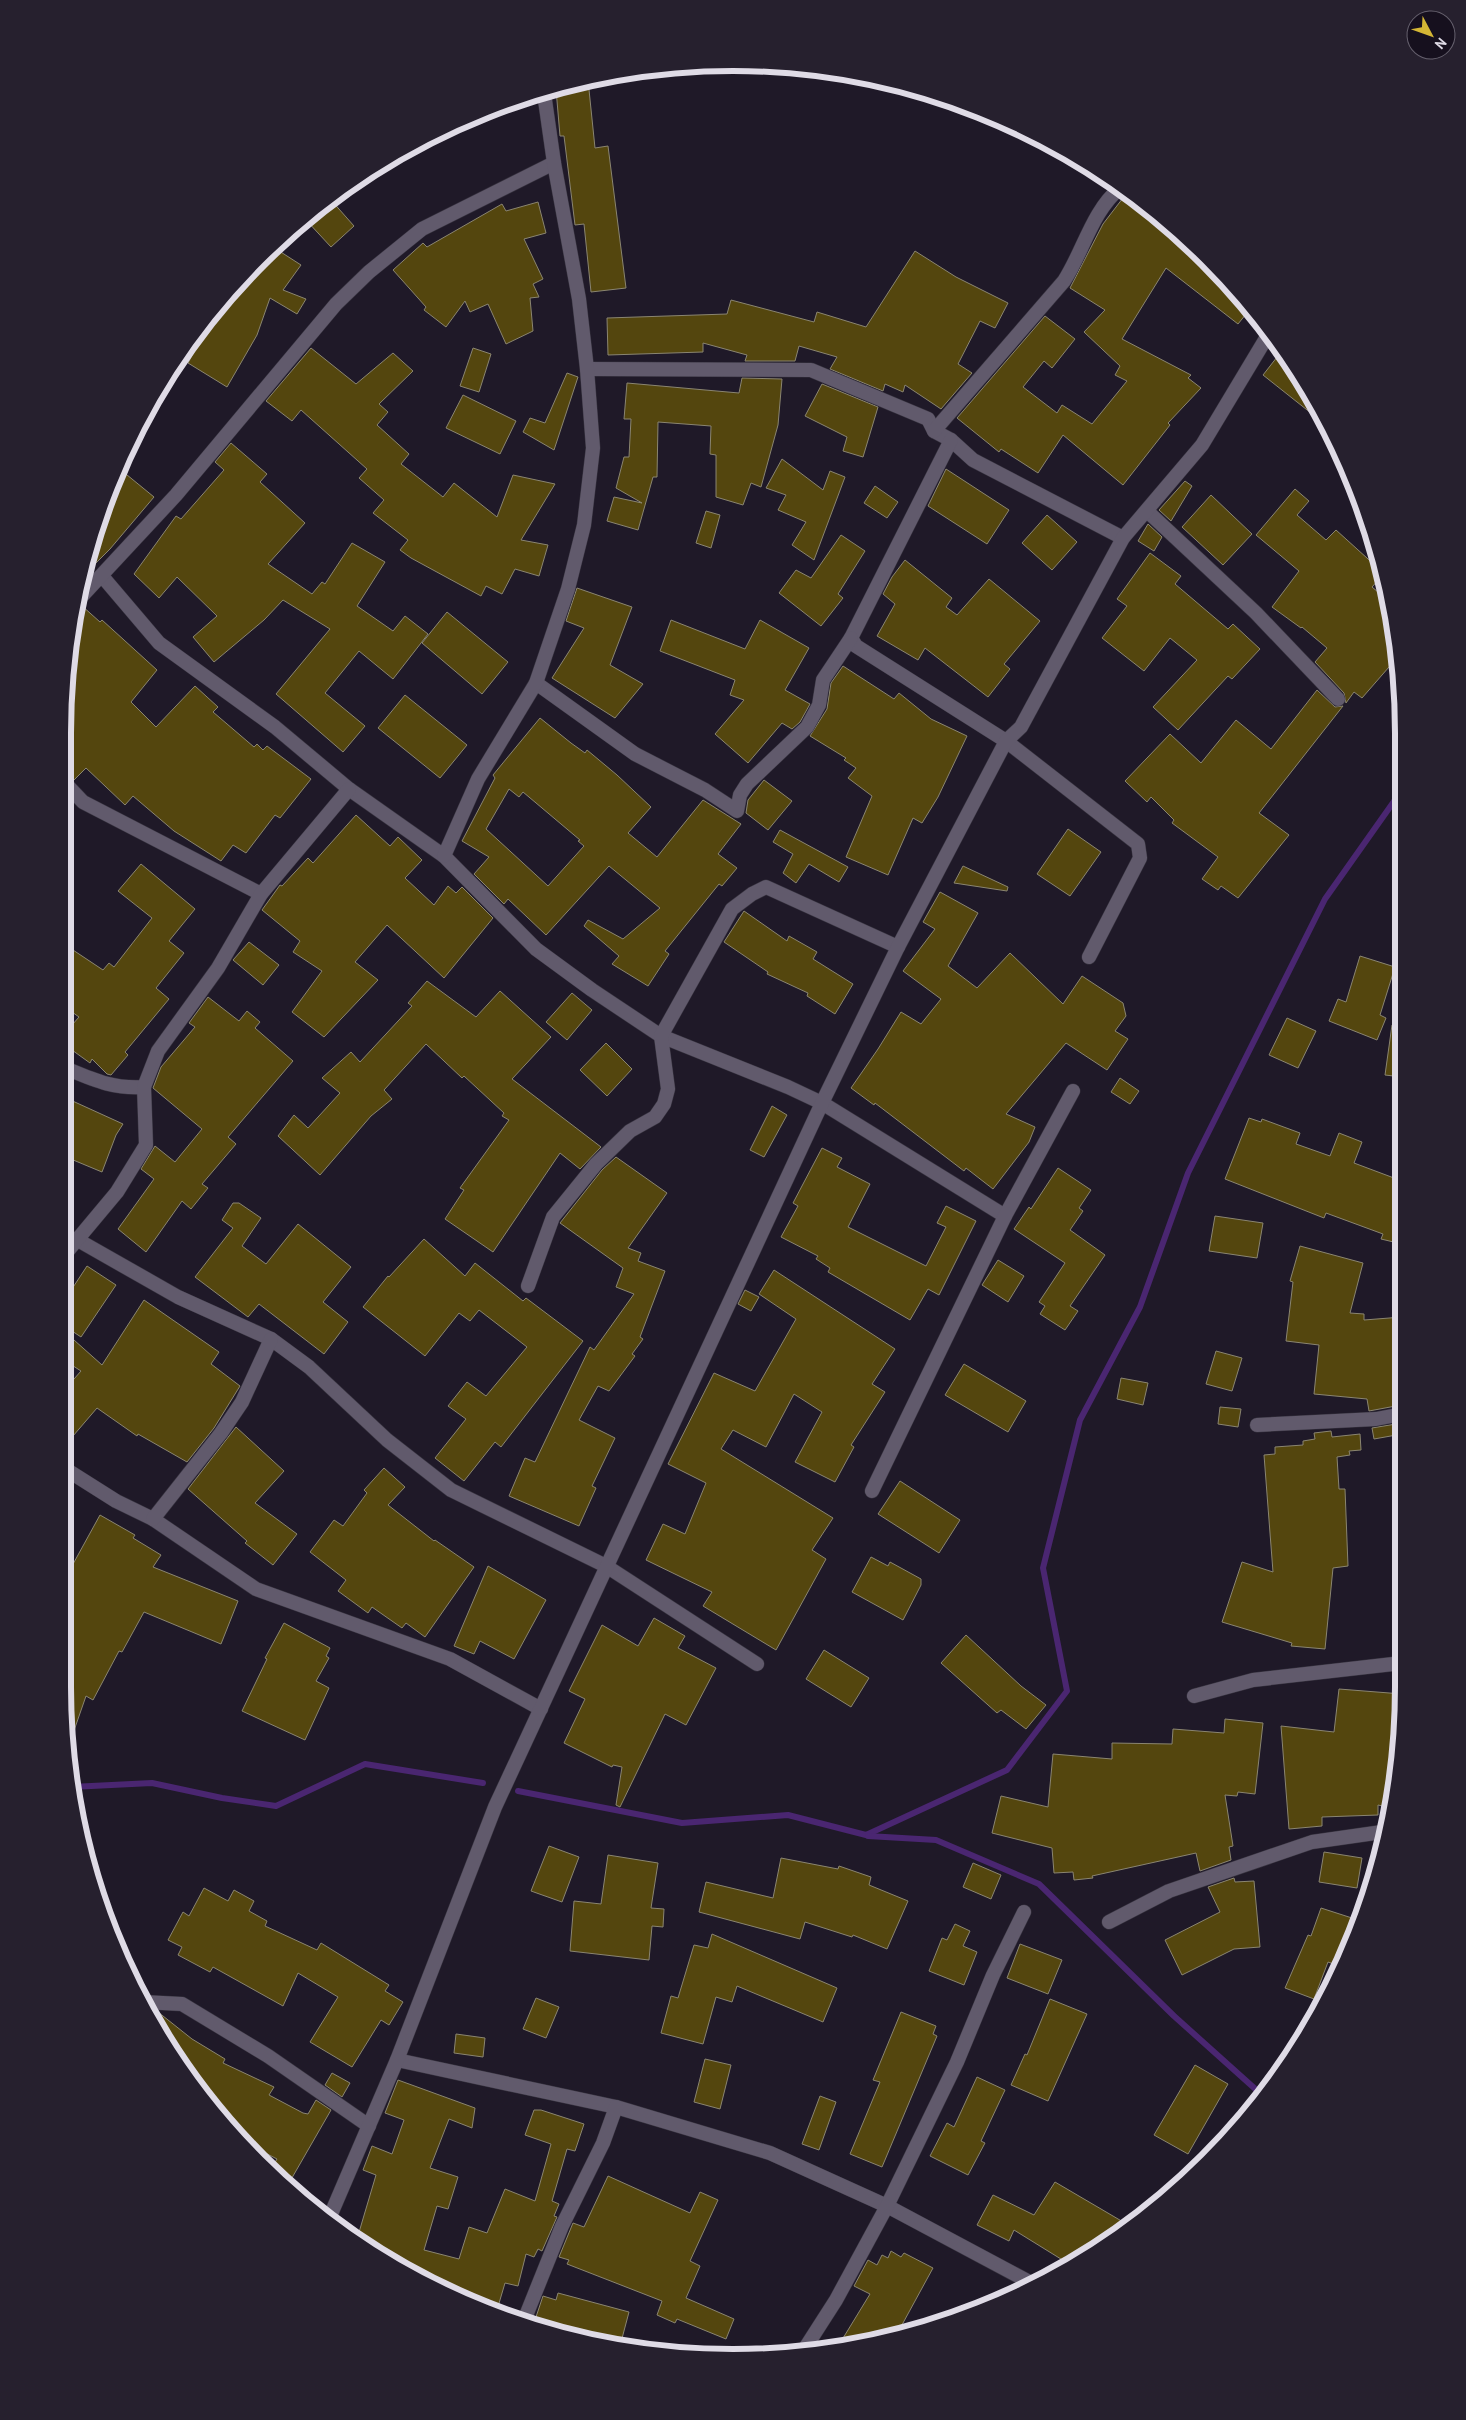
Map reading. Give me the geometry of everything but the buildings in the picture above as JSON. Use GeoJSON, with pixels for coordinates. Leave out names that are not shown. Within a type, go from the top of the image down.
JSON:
{"type":"FeatureCollection","features":[{"type":"Feature","properties":{"kind":"street"},"geometry":{"type":"LineString","coordinates":[[444,856],[478,779],[536,683],[568,589],[584,526],[593,448],[587,369],[580,299],[554,163],[545,99]]}},
{"type":"Feature","properties":{"kind":"street"},"geometry":{"type":"LineString","coordinates":[[87,591],[176,495],[336,304],[369,272],[422,229],[554,163]]}},
{"type":"Feature","properties":{"kind":"street"},"geometry":{"type":"LineString","coordinates":[[934,431],[1064,280],[1074,264],[1085,237],[1115,193]]}},
{"type":"Feature","properties":{"kind":"street"},"geometry":{"type":"LineString","coordinates":[[331,2213],[397,2060],[495,1807],[822,1103],[898,947],[1006,741],[1021,727],[1123,538],[1202,445],[1265,340]]}},
{"type":"Feature","properties":{"kind":"street"},"geometry":{"type":"LineString","coordinates":[[587,369],[812,370],[928,419],[934,431],[951,440],[973,460],[1123,538]]}},
{"type":"Feature","properties":{"kind":"street"},"geometry":{"type":"LineString","coordinates":[[536,683],[635,754],[705,790],[737,811],[740,796],[747,784],[807,726],[819,705],[824,680],[851,638],[951,440]]}},
{"type":"Feature","properties":{"kind":"street"},"geometry":{"type":"LineString","coordinates":[[1147,511],[1256,613],[1338,699]]}},
{"type":"Feature","properties":{"kind":"street"},"geometry":{"type":"LineString","coordinates":[[102,576],[159,643],[275,727],[349,789],[444,856],[536,949],[592,990],[661,1036],[788,1087],[822,1103],[1005,1216]]}},
{"type":"Feature","properties":{"kind":"street"},"geometry":{"type":"LineString","coordinates":[[851,638],[856,646],[1006,741],[1138,844],[1140,858],[1089,957]]}},
{"type":"Feature","properties":{"kind":"street"},"geometry":{"type":"LineString","coordinates":[[71,789],[83,802],[261,894]]}},
{"type":"Feature","properties":{"kind":"street"},"geometry":{"type":"LineString","coordinates":[[71,1246],[117,1192],[146,1145],[144,1087],[158,1051],[218,968],[261,894],[349,789]]}},
{"type":"Feature","properties":{"kind":"street"},"geometry":{"type":"LineString","coordinates":[[528,1286],[552,1217],[596,1164],[630,1131],[655,1117],[664,1104],[668,1089],[661,1036],[732,909],[752,894],[766,887],[898,947]]}},
{"type":"Feature","properties":{"kind":"street"},"geometry":{"type":"LineString","coordinates":[[71,1070],[106,1085],[123,1088],[144,1087]]}},
{"type":"Feature","properties":{"kind":"street"},"geometry":{"type":"LineString","coordinates":[[872,1491],[1005,1216],[1073,1091]]}},
{"type":"Feature","properties":{"kind":"street"},"geometry":{"type":"LineString","coordinates":[[76,1239],[178,1296],[271,1339],[309,1367],[387,1440],[451,1490],[606,1566],[756,1664]]}},
{"type":"Feature","properties":{"kind":"street"},"geometry":{"type":"LineString","coordinates":[[153,1519],[221,1433],[242,1402],[271,1339]]}},
{"type":"Feature","properties":{"kind":"street"},"geometry":{"type":"LineString","coordinates":[[1257,1425],[1376,1419],[1395,1415]]}},
{"type":"Feature","properties":{"kind":"street"},"geometry":{"type":"LineString","coordinates":[[71,1473],[116,1501],[153,1519],[256,1589],[450,1659],[541,1709]]}},
{"type":"Feature","properties":{"kind":"street"},"geometry":{"type":"LineString","coordinates":[[1194,1696],[1252,1680],[1395,1664]]}},
{"type":"Feature","properties":{"kind":"street"},"geometry":{"type":"LineString","coordinates":[[1109,1922],[1169,1891],[1312,1842],[1378,1833]]}},
{"type":"Feature","properties":{"kind":"street"},"geometry":{"type":"LineString","coordinates":[[808,2344],[836,2300],[887,2206],[958,2062],[993,1975],[1024,1912]]}},
{"type":"Feature","properties":{"kind":"street"},"geometry":{"type":"LineString","coordinates":[[151,2002],[182,2004],[268,2056],[369,2126]]}},
{"type":"Feature","properties":{"kind":"street"},"geometry":{"type":"LineString","coordinates":[[397,2060],[616,2107],[770,2153],[887,2206],[1027,2281]]}},
{"type":"Feature","properties":{"kind":"street"},"geometry":{"type":"LineString","coordinates":[[525,2315],[562,2226],[603,2143],[616,2107]]}},
{"type":"Feature","properties":{"kind":"waterway"},"geometry":{"type":"LineString","coordinates":[[518,1791],[682,1823],[788,1815],[866,1835],[1007,1770],[1067,1691],[1043,1568],[1080,1420],[1140,1307],[1188,1173],[1325,899],[1395,800]]}},
{"type":"Feature","properties":{"kind":"waterway"},"geometry":{"type":"LineString","coordinates":[[79,1787],[152,1783],[222,1798],[276,1806],[365,1764],[483,1783]]}},
{"type":"Feature","properties":{"kind":"waterway"},"geometry":{"type":"LineString","coordinates":[[868,1836],[936,1840],[1039,1884],[1174,2016],[1257,2091]]}}]}
